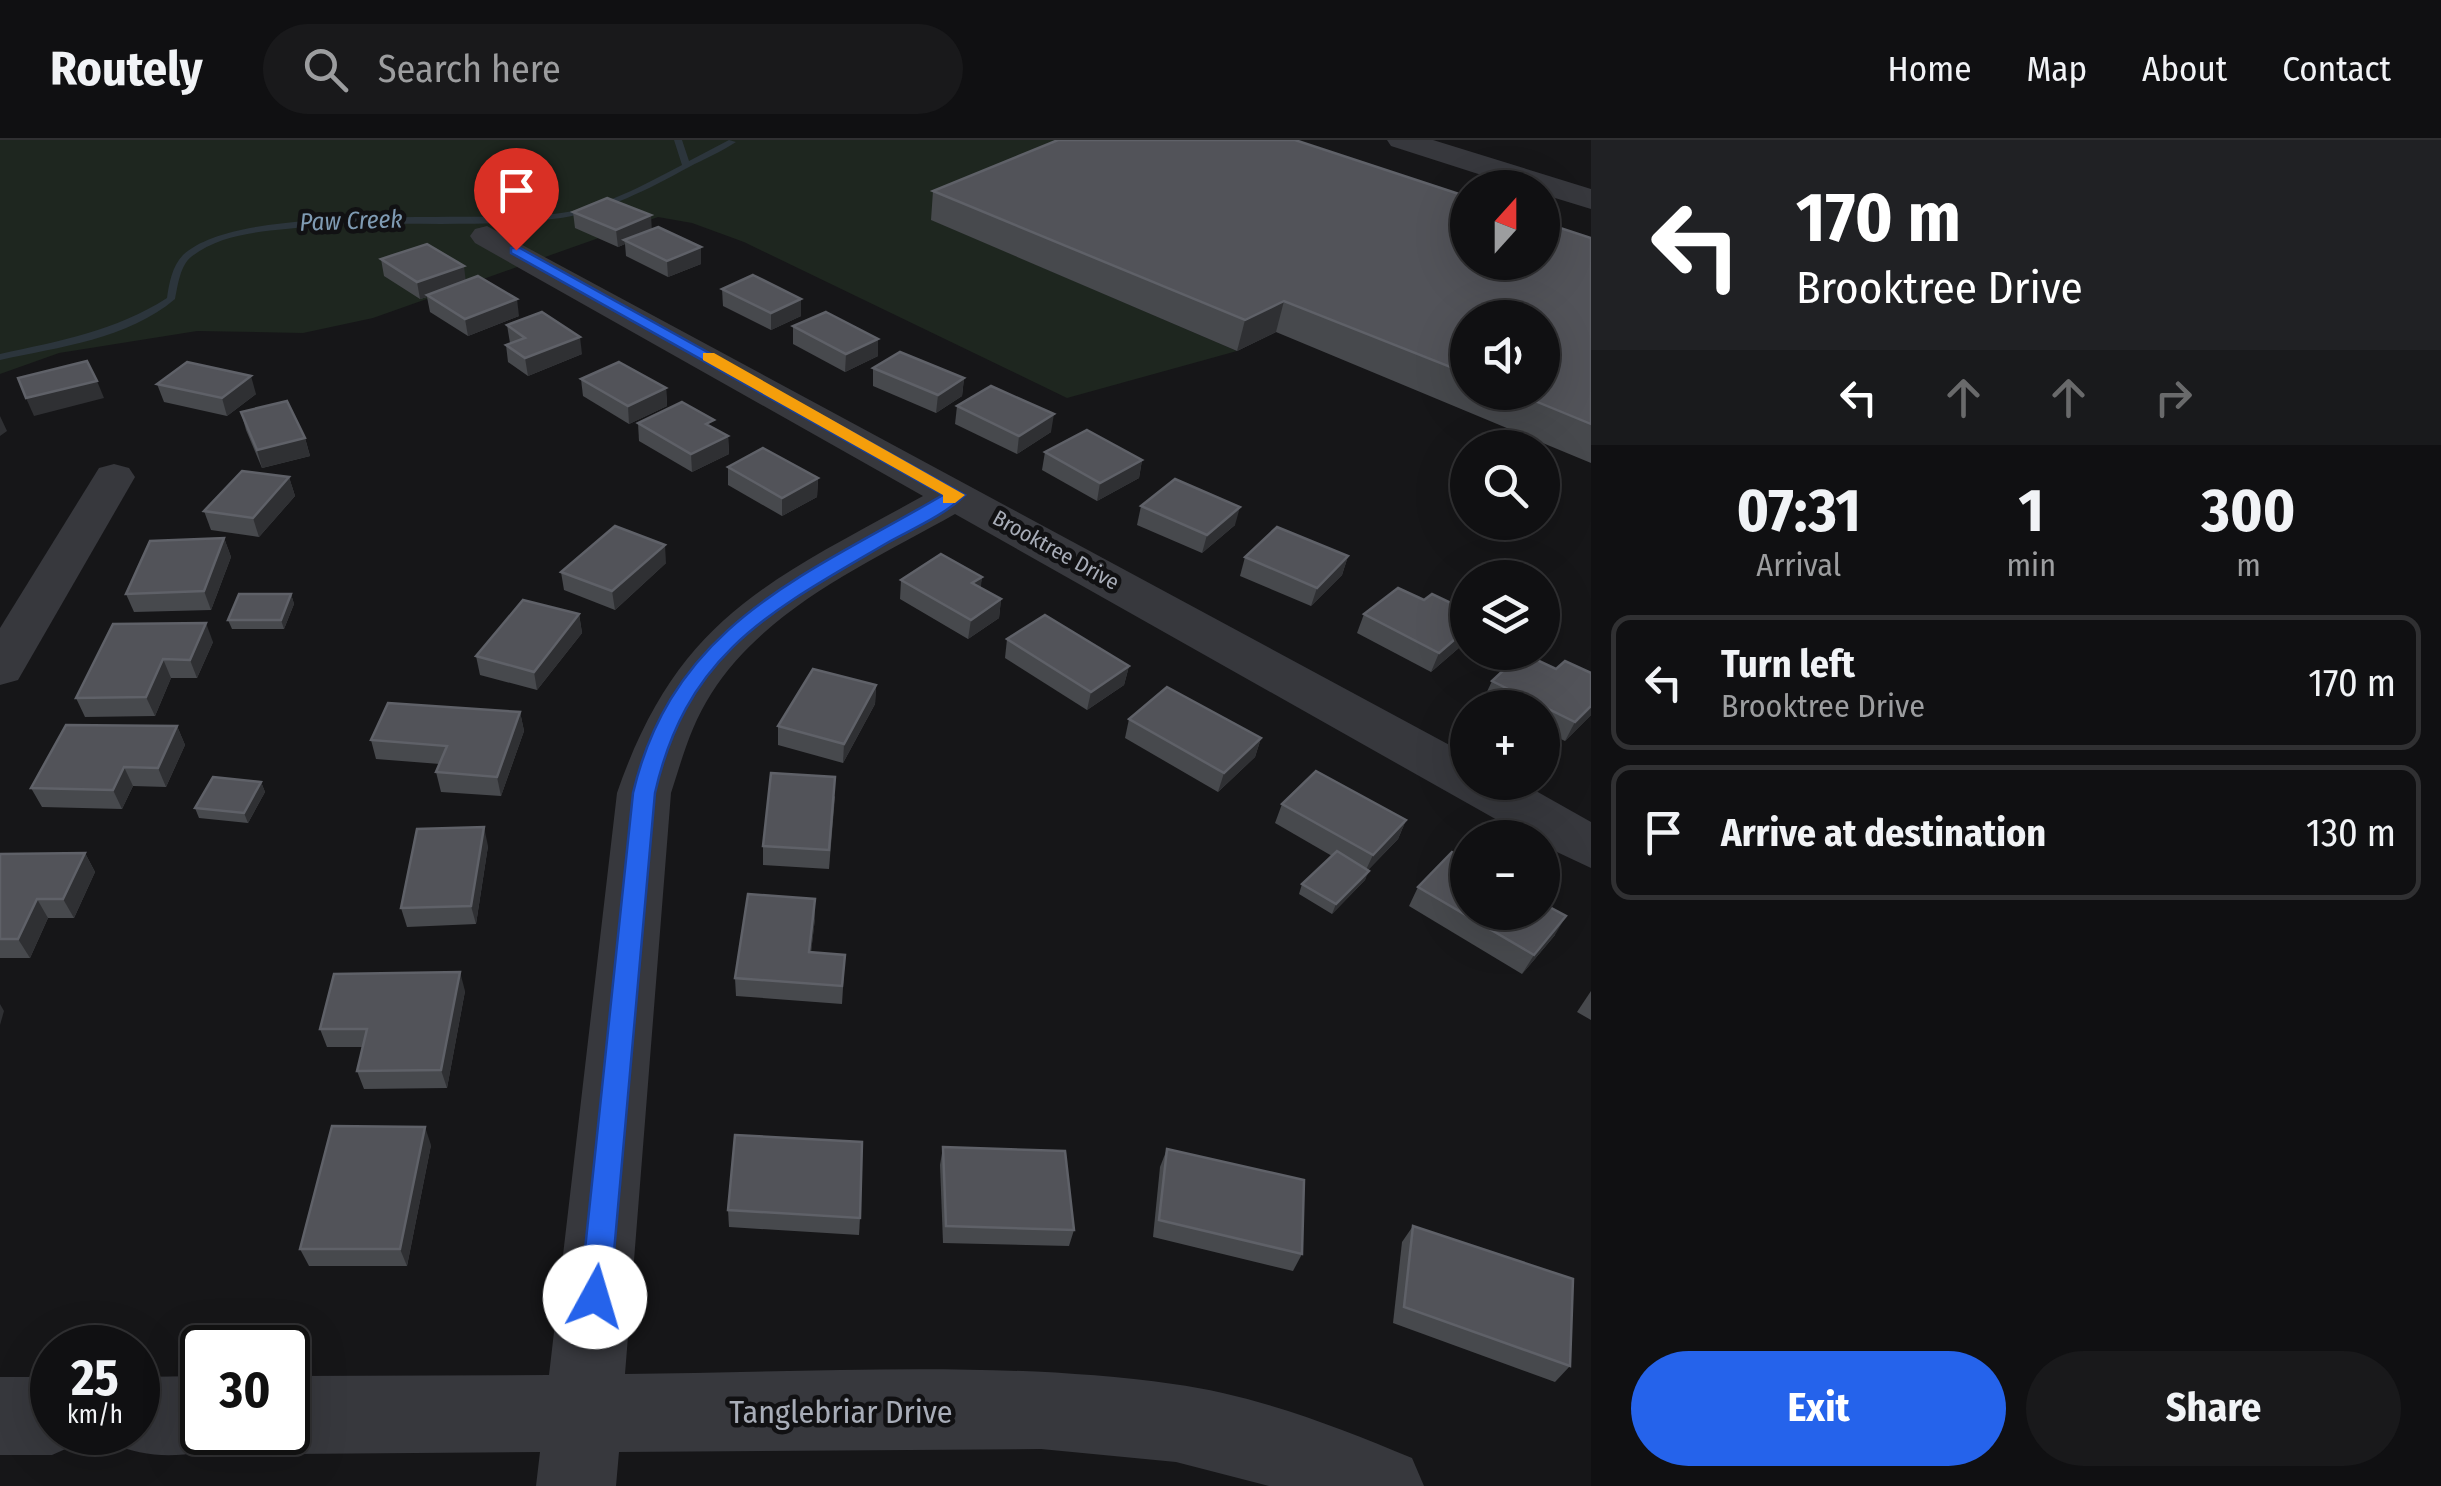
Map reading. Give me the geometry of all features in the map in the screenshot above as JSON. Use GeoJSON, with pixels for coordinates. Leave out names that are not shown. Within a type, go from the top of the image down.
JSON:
{"type":"FeatureCollection","features":[{"type":"Feature","properties":{"kind":"street"},"geometry":{"type":"LineString","coordinates":[[1402,140],[1591,199]]}},
{"type":"Feature","properties":{"kind":"street","name":"Brooktree Drive"},"geometry":{"type":"LineString","coordinates":[[488,236],[1450,768]]}},
{"type":"Feature","properties":{"kind":"street"},"geometry":{"type":"LineString","coordinates":[[0,669],[114,477]]}},
{"type":"Feature","properties":{"kind":"street"},"geometry":{"type":"LineString","coordinates":[[580,1450],[644,793],[653,753],[682,691],[718,646],[769,604],[956,495]]}},
{"type":"Feature","properties":{"kind":"street"},"geometry":{"type":"LineString","coordinates":[[1507,800],[1591,847]]}},
{"type":"Feature","properties":{"kind":"street","name":"Tanglebriar Drive"},"geometry":{"type":"LineString","coordinates":[[310,1418],[580,1450],[1041,1410],[1176,1423],[1318,1459],[1384,1486]]}},
{"type":"Feature","properties":{"kind":"street"},"geometry":{"type":"LineString","coordinates":[[0,1416],[30,1416]]}},
{"type":"Feature","properties":{"kind":"shaded area"},"geometry":{"type":"Polygon","coordinates":[[[0,140],[1122,140],[932,220],[1237,351],[1067,398],[744,242],[692,223],[658,217],[373,318],[303,333],[197,331],[59,353],[0,374],[0,140]]]}},
{"type":"Feature","properties":{"kind":"building"},"geometry":{"type":"Polygon","coordinates":[[[1058,140],[1295,140],[1450,191],[1450,280],[1560,280],[1560,228],[1591,238],[1591,424],[1557,410],[1560,410],[1560,300],[1450,300],[1450,367],[1284,301],[1245,320],[933,191],[1058,140]]]}},
{"type":"Feature","properties":{"kind":"building"},"geometry":{"type":"Polygon","coordinates":[[[607,198],[651,215],[616,230],[573,212],[607,198]]]}},
{"type":"Feature","properties":{"kind":"building"},"geometry":{"type":"Polygon","coordinates":[[[658,227],[701,247],[667,261],[624,240],[658,227]]]}},
{"type":"Feature","properties":{"kind":"building"},"geometry":{"type":"Polygon","coordinates":[[[427,244],[464,266],[417,282],[381,259],[427,244]]]}},
{"type":"Feature","properties":{"kind":"building"},"geometry":{"type":"Polygon","coordinates":[[[753,275],[801,299],[771,313],[722,289],[753,275]]]}},
{"type":"Feature","properties":{"kind":"building"},"geometry":{"type":"Polygon","coordinates":[[[478,276],[517,299],[465,319],[427,295],[478,276]]]}},
{"type":"Feature","properties":{"kind":"building"},"geometry":{"type":"Polygon","coordinates":[[[542,312],[580,337],[525,358],[506,345],[525,338],[507,325],[542,312]]]}},
{"type":"Feature","properties":{"kind":"building"},"geometry":{"type":"Polygon","coordinates":[[[826,312],[878,339],[846,354],[793,326],[826,312]]]}},
{"type":"Feature","properties":{"kind":"building"},"geometry":{"type":"Polygon","coordinates":[[[900,352],[964,378],[938,395],[873,368],[900,352]]]}},
{"type":"Feature","properties":{"kind":"building"},"geometry":{"type":"Polygon","coordinates":[[[87,361],[97,381],[26,398],[18,378],[87,361]]]}},
{"type":"Feature","properties":{"kind":"building"},"geometry":{"type":"Polygon","coordinates":[[[187,362],[251,376],[222,398],[157,384],[187,362]]]}},
{"type":"Feature","properties":{"kind":"building"},"geometry":{"type":"Polygon","coordinates":[[[619,362],[666,388],[628,406],[581,379],[619,362]]]}},
{"type":"Feature","properties":{"kind":"building"},"geometry":{"type":"Polygon","coordinates":[[[991,386],[1054,414],[1019,436],[957,406],[991,386]]]}},
{"type":"Feature","properties":{"kind":"building"},"geometry":{"type":"Polygon","coordinates":[[[287,401],[305,438],[257,450],[241,412],[287,401]]]}},
{"type":"Feature","properties":{"kind":"building"},"geometry":{"type":"Polygon","coordinates":[[[682,402],[714,420],[706,424],[728,436],[691,454],[638,423],[682,402]]]}},
{"type":"Feature","properties":{"kind":"building"},"geometry":{"type":"Polygon","coordinates":[[[1087,430],[1142,460],[1100,483],[1045,452],[1087,430]]]}},
{"type":"Feature","properties":{"kind":"building"},"geometry":{"type":"Polygon","coordinates":[[[763,448],[818,478],[782,498],[728,467],[763,448]]]}},
{"type":"Feature","properties":{"kind":"building"},"geometry":{"type":"Polygon","coordinates":[[[242,471],[289,477],[253,518],[204,511],[242,471]]]}},
{"type":"Feature","properties":{"kind":"building"},"geometry":{"type":"Polygon","coordinates":[[[1175,479],[1240,507],[1207,535],[1141,506],[1175,479]]]}},
{"type":"Feature","properties":{"kind":"building"},"geometry":{"type":"Polygon","coordinates":[[[615,526],[665,545],[612,591],[561,572],[615,526]]]}},
{"type":"Feature","properties":{"kind":"building"},"geometry":{"type":"Polygon","coordinates":[[[1277,527],[1348,556],[1317,588],[1245,557],[1277,527]]]}},
{"type":"Feature","properties":{"kind":"building"},"geometry":{"type":"Polygon","coordinates":[[[224,538],[204,591],[126,594],[150,541],[224,538]]]}},
{"type":"Feature","properties":{"kind":"building"},"geometry":{"type":"Polygon","coordinates":[[[941,554],[982,577],[972,583],[1001,599],[971,620],[901,580],[941,554]]]}},
{"type":"Feature","properties":{"kind":"building"},"geometry":{"type":"Polygon","coordinates":[[[1398,588],[1424,600],[1432,594],[1450,602],[1450,644],[1439,653],[1364,614],[1398,588]]]}},
{"type":"Feature","properties":{"kind":"building"},"geometry":{"type":"Polygon","coordinates":[[[239,594],[291,594],[281,620],[228,620],[239,594]]]}},
{"type":"Feature","properties":{"kind":"building"},"geometry":{"type":"Polygon","coordinates":[[[523,600],[579,614],[534,672],[476,656],[523,600]]]}},
{"type":"Feature","properties":{"kind":"building"},"geometry":{"type":"Polygon","coordinates":[[[1045,615],[1129,666],[1091,692],[1007,639],[1045,615]]]}},
{"type":"Feature","properties":{"kind":"building"},"geometry":{"type":"Polygon","coordinates":[[[206,623],[190,660],[163,659],[146,697],[76,698],[113,624],[206,623]]]}},
{"type":"Feature","properties":{"kind":"building"},"geometry":{"type":"Polygon","coordinates":[[[1565,661],[1591,673],[1591,706],[1575,722],[1560,715],[1560,690],[1510,690],[1492,681],[1504,670],[1560,670],[1565,661]]]}},
{"type":"Feature","properties":{"kind":"building"},"geometry":{"type":"Polygon","coordinates":[[[813,669],[876,685],[844,744],[778,726],[813,669]]]}},
{"type":"Feature","properties":{"kind":"building"},"geometry":{"type":"Polygon","coordinates":[[[1167,687],[1261,738],[1224,773],[1129,719],[1167,687]]]}},
{"type":"Feature","properties":{"kind":"building"},"geometry":{"type":"Polygon","coordinates":[[[388,703],[520,712],[497,777],[436,772],[447,746],[371,740],[388,703]]]}},
{"type":"Feature","properties":{"kind":"building"},"geometry":{"type":"Polygon","coordinates":[[[66,725],[177,726],[158,768],[124,767],[113,790],[31,788],[66,725]]]}},
{"type":"Feature","properties":{"kind":"building"},"geometry":{"type":"Polygon","coordinates":[[[1316,771],[1406,820],[1373,855],[1282,804],[1316,771]]]}},
{"type":"Feature","properties":{"kind":"building"},"geometry":{"type":"Polygon","coordinates":[[[771,773],[835,777],[829,850],[763,846],[771,773]]]}},
{"type":"Feature","properties":{"kind":"building"},"geometry":{"type":"Polygon","coordinates":[[[213,777],[261,782],[244,813],[195,808],[213,777]]]}},
{"type":"Feature","properties":{"kind":"building"},"geometry":{"type":"Polygon","coordinates":[[[484,827],[471,906],[401,908],[417,829],[484,827]]]}},
{"type":"Feature","properties":{"kind":"building"},"geometry":{"type":"Polygon","coordinates":[[[1337,851],[1369,871],[1336,904],[1302,884],[1337,851]]]}},
{"type":"Feature","properties":{"kind":"building"},"geometry":{"type":"Polygon","coordinates":[[[85,853],[63,899],[37,899],[18,939],[0,939],[0,854],[85,853]]]}},
{"type":"Feature","properties":{"kind":"building"},"geometry":{"type":"Polygon","coordinates":[[[1450,854],[1450,906],[1418,887],[1450,854]]]}},
{"type":"Feature","properties":{"kind":"building"},"geometry":{"type":"Polygon","coordinates":[[[748,894],[815,899],[809,952],[845,955],[842,986],[735,978],[748,894]]]}},
{"type":"Feature","properties":{"kind":"building"},"geometry":{"type":"Polygon","coordinates":[[[1491,930],[1555,930],[1534,955],[1491,930]]]}},
{"type":"Feature","properties":{"kind":"building"},"geometry":{"type":"Polygon","coordinates":[[[460,972],[441,1070],[357,1071],[367,1029],[320,1029],[334,974],[460,972]]]}},
{"type":"Feature","properties":{"kind":"building"},"geometry":{"type":"Polygon","coordinates":[[[332,1126],[425,1127],[400,1249],[300,1249],[332,1126]]]}},
{"type":"Feature","properties":{"kind":"building"},"geometry":{"type":"Polygon","coordinates":[[[735,1135],[862,1142],[860,1218],[728,1210],[735,1135]]]}},
{"type":"Feature","properties":{"kind":"building"},"geometry":{"type":"Polygon","coordinates":[[[943,1147],[1065,1151],[1074,1230],[946,1226],[943,1147]]]}},
{"type":"Feature","properties":{"kind":"building"},"geometry":{"type":"Polygon","coordinates":[[[1167,1149],[1304,1180],[1302,1254],[1159,1220],[1167,1149]]]}},
{"type":"Feature","properties":{"kind":"building"},"geometry":{"type":"Polygon","coordinates":[[[1413,1226],[1573,1279],[1570,1366],[1404,1307],[1413,1226]]]}},
{"type":"Feature","properties":{"kind":"waterway"},"geometry":{"type":"LineString","coordinates":[[678,140],[686,165]]}},
{"type":"Feature","properties":{"kind":"waterway","name":"Paw Creek"},"geometry":{"type":"LineString","coordinates":[[0,357],[89,337],[152,312],[171,299],[178,271],[187,256],[214,240],[307,224],[564,215],[629,194],[732,142]]}},
{"type":"Feature","properties":{"kind":"slow traffic"},"geometry":{"type":"LineString","coordinates":[[708,357],[956,495],[949,499]]}},
{"type":"Feature","properties":{"kind":"route"},"geometry":{"type":"LineString","coordinates":[[516,250],[956,495],[769,604],[718,646],[671,710],[653,753],[644,793],[595,1297]]}}]}
